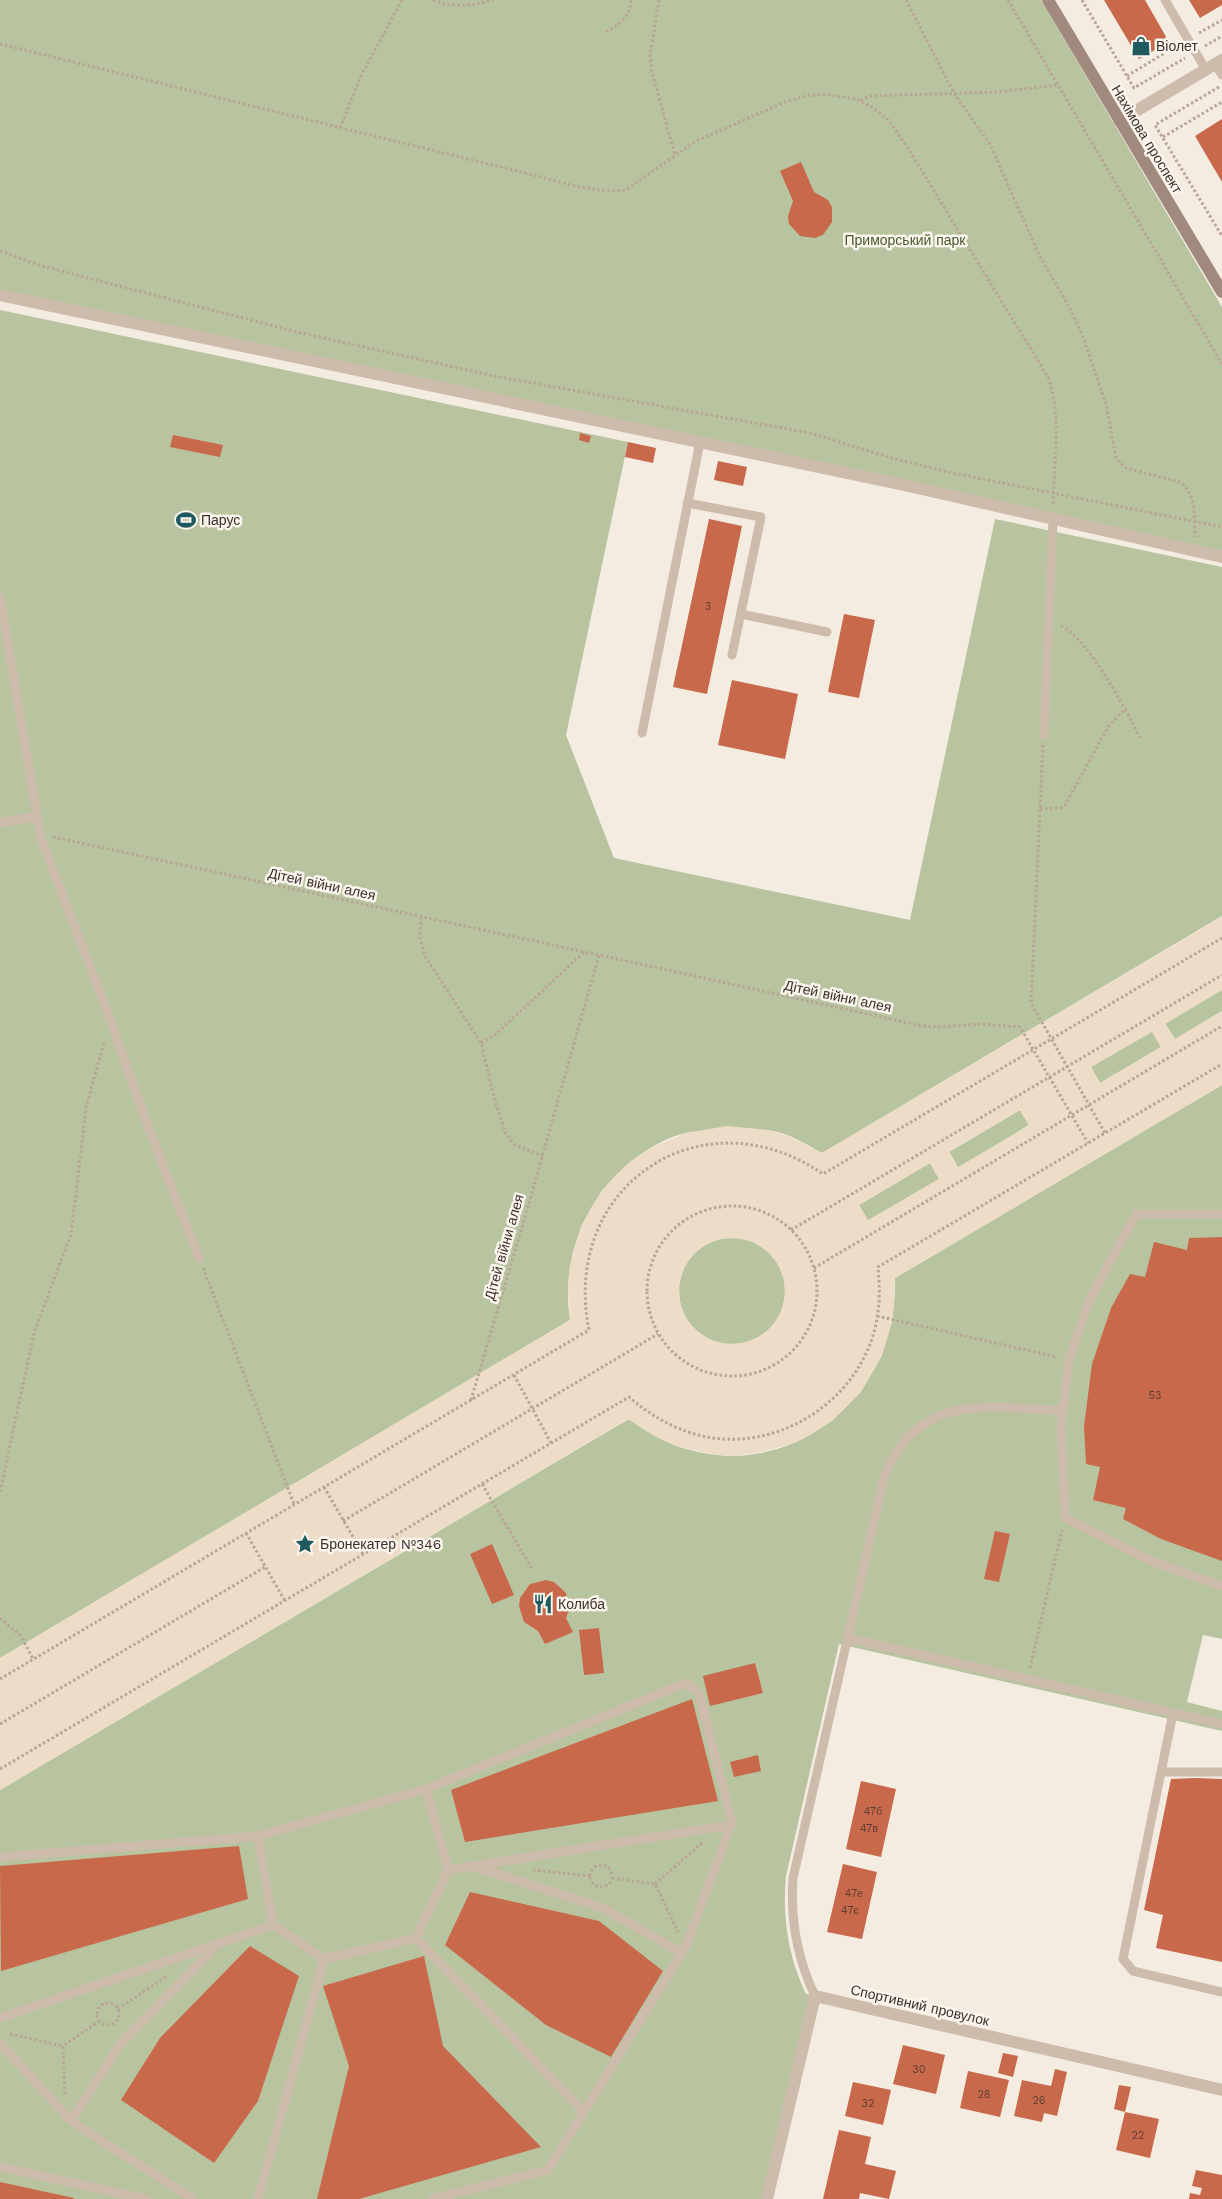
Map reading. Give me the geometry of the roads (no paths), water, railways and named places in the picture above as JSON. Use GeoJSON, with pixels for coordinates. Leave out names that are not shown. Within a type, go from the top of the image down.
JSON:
{"type":"FeatureCollection","features":[{"type":"Feature","properties":{"kind":"main road","name":"Нахімова проспект"},"geometry":{"type":"LineString","coordinates":[[1048,0],[1222,292]]}},
{"type":"Feature","properties":{"kind":"street"},"geometry":{"type":"LineString","coordinates":[[1119,121],[1216,67]]}},
{"type":"Feature","properties":{"kind":"street"},"geometry":{"type":"LineString","coordinates":[[0,295],[700,442],[1053,518],[1222,557]]}},
{"type":"Feature","properties":{"kind":"street"},"geometry":{"type":"LineString","coordinates":[[767,2199],[815,1996]]}},
{"type":"Feature","properties":{"kind":"street","name":"Спортивний провулок"},"geometry":{"type":"LineString","coordinates":[[815,1996],[1222,2090]]}},
{"type":"Feature","properties":{"kind":"lane"},"geometry":{"type":"LineString","coordinates":[[1165,0],[1195,52],[1216,67]]}},
{"type":"Feature","properties":{"kind":"lane"},"geometry":{"type":"LineString","coordinates":[[642,733],[700,442]]}},
{"type":"Feature","properties":{"kind":"lane"},"geometry":{"type":"LineString","coordinates":[[687,503],[761,517],[732,655]]}},
{"type":"Feature","properties":{"kind":"lane"},"geometry":{"type":"LineString","coordinates":[[1044,735],[1053,518]]}},
{"type":"Feature","properties":{"kind":"lane"},"geometry":{"type":"LineString","coordinates":[[0,597],[40,835],[199,1258]]}},
{"type":"Feature","properties":{"kind":"lane"},"geometry":{"type":"LineString","coordinates":[[741,614],[827,632]]}},
{"type":"Feature","properties":{"kind":"lane"},"geometry":{"type":"LineString","coordinates":[[0,823],[36,816]]}},
{"type":"Feature","properties":{"kind":"lane"},"geometry":{"type":"LineString","coordinates":[[1222,1214],[1136,1214],[1090,1299],[1069,1359],[1061,1426],[1065,1518],[1151,1561],[1222,1586]]}},
{"type":"Feature","properties":{"kind":"lane"},"geometry":{"type":"LineString","coordinates":[[815,1996],[797,1947],[792,1913],[793,1878],[884,1478],[889,1465],[904,1441],[914,1431],[938,1416],[965,1408],[1063,1411]]}},
{"type":"Feature","properties":{"kind":"lane"},"geometry":{"type":"LineString","coordinates":[[848,1638],[1222,1724]]}},
{"type":"Feature","properties":{"kind":"lane"},"geometry":{"type":"LineString","coordinates":[[0,1857],[258,1836],[426,1789],[686,1683],[699,1693],[732,1822],[725,1826],[520,1857],[475,1867],[448,1870]]}},
{"type":"Feature","properties":{"kind":"lane"},"geometry":{"type":"LineString","coordinates":[[1173,1713],[1123,1959],[1132,1971],[1222,1992]]}},
{"type":"Feature","properties":{"kind":"lane"},"geometry":{"type":"LineString","coordinates":[[1161,1772],[1222,1772]]}},
{"type":"Feature","properties":{"kind":"lane"},"geometry":{"type":"LineString","coordinates":[[416,1938],[448,1870],[426,1789]]}},
{"type":"Feature","properties":{"kind":"lane"},"geometry":{"type":"LineString","coordinates":[[432,2199],[548,2170],[683,1951],[725,1826]]}},
{"type":"Feature","properties":{"kind":"lane"},"geometry":{"type":"LineString","coordinates":[[258,1836],[274,1925],[324,1959],[416,1938]]}},
{"type":"Feature","properties":{"kind":"lane"},"geometry":{"type":"LineString","coordinates":[[475,1867],[603,1908],[683,1951]]}},
{"type":"Feature","properties":{"kind":"lane"},"geometry":{"type":"LineString","coordinates":[[0,2018],[274,1925]]}},
{"type":"Feature","properties":{"kind":"lane"},"geometry":{"type":"LineString","coordinates":[[416,1938],[584,2112]]}},
{"type":"Feature","properties":{"kind":"lane"},"geometry":{"type":"LineString","coordinates":[[68,2118],[120,2044],[219,1943]]}},
{"type":"Feature","properties":{"kind":"lane"},"geometry":{"type":"LineString","coordinates":[[258,2199],[324,1959]]}},
{"type":"Feature","properties":{"kind":"lane"},"geometry":{"type":"LineString","coordinates":[[0,2043],[68,2118],[193,2199]]}},
{"type":"Feature","properties":{"kind":"lane"},"geometry":{"type":"LineString","coordinates":[[0,2168],[146,2199]]}},
{"type":"Feature","properties":{"kind":"place","name":"Віолет"},"geometry":{"type":"Point","coordinates":[1141,46]}},
{"type":"Feature","properties":{"kind":"place","name":"Парус"},"geometry":{"type":"Point","coordinates":[186,520]}},
{"type":"Feature","properties":{"kind":"place","name":"Бронекатер №346"},"geometry":{"type":"Point","coordinates":[305,1544]}},
{"type":"Feature","properties":{"kind":"place","name":"Колиба"},"geometry":{"type":"Point","coordinates":[543,1604]}},
{"type":"Feature","properties":{"kind":"park label","name":"Приморський парк"},"geometry":{"type":"Point","coordinates":[905,240]}}]}
